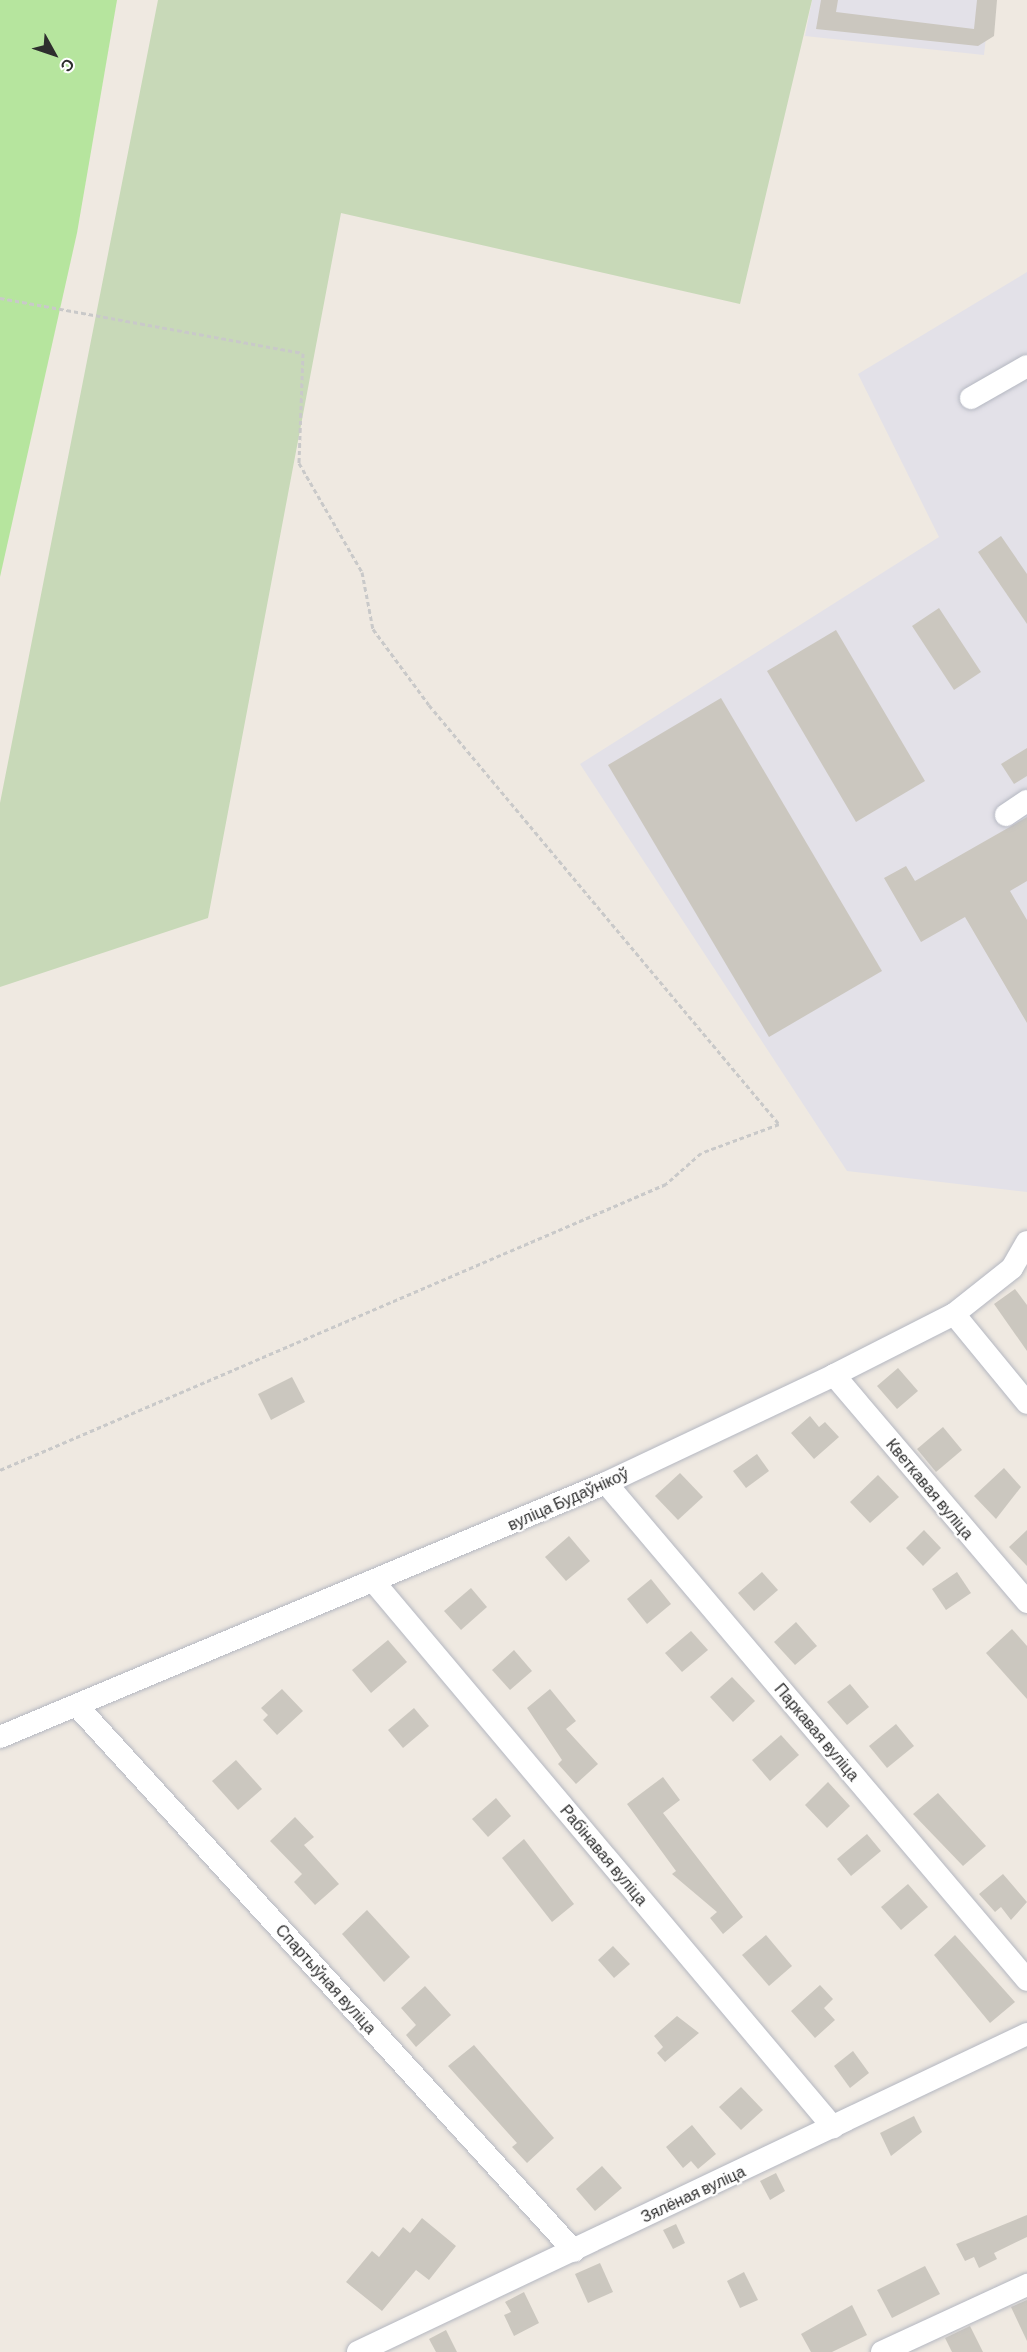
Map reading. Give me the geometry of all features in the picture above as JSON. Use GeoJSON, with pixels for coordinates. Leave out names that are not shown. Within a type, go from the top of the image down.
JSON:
{"type":"FeatureCollection","features":[{"type":"Feature","properties":{"kind":"street"},"geometry":{"type":"LineString","coordinates":[[971,398],[1027,366]]}},
{"type":"Feature","properties":{"kind":"street"},"geometry":{"type":"LineString","coordinates":[[1006,815],[1027,801]]}},
{"type":"Feature","properties":{"kind":"street","name":"вуліца Будаўнікоў"},"geometry":{"type":"LineString","coordinates":[[0,1737],[78,1707],[606,1483],[834,1375],[954,1314],[1012,1268],[1027,1242]]}},
{"type":"Feature","properties":{"kind":"street"},"geometry":{"type":"LineString","coordinates":[[954,1314],[1027,1402]]}},
{"type":"Feature","properties":{"kind":"street","name":"Кветкавая вуліца"},"geometry":{"type":"LineString","coordinates":[[834,1375],[1027,1602]]}},
{"type":"Feature","properties":{"kind":"street","name":"Паркавая вуліца"},"geometry":{"type":"LineString","coordinates":[[606,1483],[1027,1980]]}},
{"type":"Feature","properties":{"kind":"street","name":"Рабінавая вуліца"},"geometry":{"type":"LineString","coordinates":[[375,1582],[833,2127]]}},
{"type":"Feature","properties":{"kind":"street","name":"Спартыўная вуліца"},"geometry":{"type":"LineString","coordinates":[[78,1707],[574,2251]]}},
{"type":"Feature","properties":{"kind":"street","name":"Зялёная вуліца"},"geometry":{"type":"LineString","coordinates":[[358,2352],[1027,2034]]}},
{"type":"Feature","properties":{"kind":"street"},"geometry":{"type":"LineString","coordinates":[[882,2352],[1027,2285]]}},
{"type":"Feature","properties":{"kind":"path"},"geometry":{"type":"LineString","coordinates":[[0,298],[303,353],[299,463],[362,572],[373,629],[429,705],[779,1124],[701,1154],[666,1184],[0,1470]]}},
{"type":"Feature","properties":{"kind":"shaded area"},"geometry":{"type":"Polygon","coordinates":[[[812,0],[990,0],[984,55],[805,36],[812,0]]]}},
{"type":"Feature","properties":{"kind":"shaded area"},"geometry":{"type":"Polygon","coordinates":[[[1027,272],[1027,1192],[847,1171],[580,764],[939,537],[858,374],[1027,272]]]}},
{"type":"Feature","properties":{"kind":"green space"},"geometry":{"type":"Polygon","coordinates":[[[0,0],[117,0],[77,233],[0,577],[0,0]]]}},
{"type":"Feature","properties":{"kind":"green space"},"geometry":{"type":"Polygon","coordinates":[[[158,0],[812,0],[740,304],[341,213],[208,918],[0,987],[0,803],[158,0]]]}},
{"type":"Feature","properties":{"kind":"building"},"geometry":{"type":"Polygon","coordinates":[[[821,0],[838,0],[836,12],[974,29],[977,0],[997,0],[994,36],[978,46],[816,29],[821,0]]]}},
{"type":"Feature","properties":{"kind":"building"},"geometry":{"type":"Polygon","coordinates":[[[1001,536],[1027,574],[1027,624],[978,552],[1001,536]]]}},
{"type":"Feature","properties":{"kind":"building"},"geometry":{"type":"Polygon","coordinates":[[[939,608],[981,672],[954,690],[912,626],[939,608]]]}},
{"type":"Feature","properties":{"kind":"building"},"geometry":{"type":"Polygon","coordinates":[[[836,630],[925,781],[856,822],[767,671],[836,630]]]}},
{"type":"Feature","properties":{"kind":"building"},"geometry":{"type":"Polygon","coordinates":[[[721,698],[882,971],[769,1037],[608,765],[721,698]]]}},
{"type":"Feature","properties":{"kind":"building"},"geometry":{"type":"Polygon","coordinates":[[[1027,748],[1027,776],[1014,784],[1001,764],[1027,748]]]}},
{"type":"Feature","properties":{"kind":"building"},"geometry":{"type":"Polygon","coordinates":[[[1027,817],[1027,881],[1010,891],[1027,920],[1027,1023],[965,917],[921,942],[884,878],[906,866],[915,881],[1027,817]]]}},
{"type":"Feature","properties":{"kind":"building"},"geometry":{"type":"Polygon","coordinates":[[[1015,1289],[1027,1305],[1027,1351],[994,1304],[1015,1289]]]}},
{"type":"Feature","properties":{"kind":"building"},"geometry":{"type":"Polygon","coordinates":[[[898,1368],[918,1391],[897,1409],[877,1386],[898,1368]]]}},
{"type":"Feature","properties":{"kind":"building"},"geometry":{"type":"Polygon","coordinates":[[[292,1377],[305,1402],[271,1420],[258,1394],[292,1377]]]}},
{"type":"Feature","properties":{"kind":"building"},"geometry":{"type":"Polygon","coordinates":[[[810,1416],[819,1427],[825,1422],[839,1437],[814,1459],[791,1433],[810,1416]]]}},
{"type":"Feature","properties":{"kind":"building"},"geometry":{"type":"Polygon","coordinates":[[[943,1427],[962,1450],[936,1472],[917,1449],[943,1427]]]}},
{"type":"Feature","properties":{"kind":"building"},"geometry":{"type":"Polygon","coordinates":[[[757,1454],[769,1471],[746,1488],[733,1471],[757,1454]]]}},
{"type":"Feature","properties":{"kind":"building"},"geometry":{"type":"Polygon","coordinates":[[[1004,1468],[1021,1487],[996,1519],[974,1496],[1004,1468]]]}},
{"type":"Feature","properties":{"kind":"building"},"geometry":{"type":"Polygon","coordinates":[[[680,1473],[703,1497],[678,1520],[655,1496],[680,1473]]]}},
{"type":"Feature","properties":{"kind":"building"},"geometry":{"type":"Polygon","coordinates":[[[878,1475],[899,1497],[870,1523],[850,1502],[878,1475]]]}},
{"type":"Feature","properties":{"kind":"building"},"geometry":{"type":"Polygon","coordinates":[[[924,1530],[941,1548],[923,1566],[906,1548],[924,1530]]]}},
{"type":"Feature","properties":{"kind":"building"},"geometry":{"type":"Polygon","coordinates":[[[1027,1530],[1027,1566],[1009,1547],[1027,1530]]]}},
{"type":"Feature","properties":{"kind":"building"},"geometry":{"type":"Polygon","coordinates":[[[569,1536],[590,1561],[566,1581],[545,1557],[569,1536]]]}},
{"type":"Feature","properties":{"kind":"building"},"geometry":{"type":"Polygon","coordinates":[[[762,1572],[778,1590],[754,1611],[738,1593],[762,1572]]]}},
{"type":"Feature","properties":{"kind":"building"},"geometry":{"type":"Polygon","coordinates":[[[957,1572],[971,1593],[946,1610],[932,1589],[957,1572]]]}},
{"type":"Feature","properties":{"kind":"building"},"geometry":{"type":"Polygon","coordinates":[[[651,1579],[671,1604],[647,1624],[627,1599],[651,1579]]]}},
{"type":"Feature","properties":{"kind":"building"},"geometry":{"type":"Polygon","coordinates":[[[471,1588],[487,1607],[461,1630],[444,1611],[471,1588]]]}},
{"type":"Feature","properties":{"kind":"building"},"geometry":{"type":"Polygon","coordinates":[[[796,1622],[817,1646],[795,1665],[774,1642],[796,1622]]]}},
{"type":"Feature","properties":{"kind":"building"},"geometry":{"type":"Polygon","coordinates":[[[1012,1629],[1027,1646],[1027,1699],[986,1653],[1012,1629]]]}},
{"type":"Feature","properties":{"kind":"building"},"geometry":{"type":"Polygon","coordinates":[[[691,1631],[708,1650],[682,1672],[665,1653],[691,1631]]]}},
{"type":"Feature","properties":{"kind":"building"},"geometry":{"type":"Polygon","coordinates":[[[388,1640],[407,1662],[371,1693],[352,1670],[388,1640]]]}},
{"type":"Feature","properties":{"kind":"building"},"geometry":{"type":"Polygon","coordinates":[[[514,1650],[532,1671],[510,1690],[492,1670],[514,1650]]]}},
{"type":"Feature","properties":{"kind":"building"},"geometry":{"type":"Polygon","coordinates":[[[732,1677],[755,1701],[733,1722],[710,1697],[732,1677]]]}},
{"type":"Feature","properties":{"kind":"building"},"geometry":{"type":"Polygon","coordinates":[[[850,1684],[869,1707],[847,1725],[827,1702],[850,1684]]]}},
{"type":"Feature","properties":{"kind":"building"},"geometry":{"type":"Polygon","coordinates":[[[282,1689],[303,1711],[277,1735],[263,1720],[268,1715],[261,1708],[282,1689]]]}},
{"type":"Feature","properties":{"kind":"building"},"geometry":{"type":"Polygon","coordinates":[[[550,1689],[576,1721],[566,1729],[598,1764],[576,1784],[558,1764],[562,1760],[527,1708],[550,1689]]]}},
{"type":"Feature","properties":{"kind":"building"},"geometry":{"type":"Polygon","coordinates":[[[414,1708],[429,1726],[403,1748],[388,1730],[414,1708]]]}},
{"type":"Feature","properties":{"kind":"building"},"geometry":{"type":"Polygon","coordinates":[[[896,1724],[914,1746],[887,1768],[869,1746],[896,1724]]]}},
{"type":"Feature","properties":{"kind":"building"},"geometry":{"type":"Polygon","coordinates":[[[781,1735],[799,1755],[770,1781],[752,1760],[781,1735]]]}},
{"type":"Feature","properties":{"kind":"building"},"geometry":{"type":"Polygon","coordinates":[[[236,1760],[262,1789],[238,1810],[212,1781],[236,1760]]]}},
{"type":"Feature","properties":{"kind":"building"},"geometry":{"type":"Polygon","coordinates":[[[663,1777],[680,1800],[663,1813],[743,1917],[723,1934],[710,1918],[717,1912],[672,1874],[676,1871],[627,1804],[663,1777]]]}},
{"type":"Feature","properties":{"kind":"building"},"geometry":{"type":"Polygon","coordinates":[[[828,1782],[850,1806],[827,1828],[805,1805],[828,1782]]]}},
{"type":"Feature","properties":{"kind":"building"},"geometry":{"type":"Polygon","coordinates":[[[938,1793],[986,1846],[963,1866],[913,1814],[938,1793]]]}},
{"type":"Feature","properties":{"kind":"building"},"geometry":{"type":"Polygon","coordinates":[[[496,1798],[511,1816],[488,1837],[472,1819],[496,1798]]]}},
{"type":"Feature","properties":{"kind":"building"},"geometry":{"type":"Polygon","coordinates":[[[295,1817],[314,1837],[304,1845],[339,1884],[315,1905],[294,1882],[302,1874],[270,1841],[295,1817]]]}},
{"type":"Feature","properties":{"kind":"building"},"geometry":{"type":"Polygon","coordinates":[[[867,1834],[881,1851],[851,1876],[837,1859],[867,1834]]]}},
{"type":"Feature","properties":{"kind":"building"},"geometry":{"type":"Polygon","coordinates":[[[524,1839],[574,1904],[552,1922],[502,1858],[524,1839]]]}},
{"type":"Feature","properties":{"kind":"building"},"geometry":{"type":"Polygon","coordinates":[[[1003,1874],[1027,1902],[1011,1920],[1001,1907],[995,1912],[979,1894],[1003,1874]]]}},
{"type":"Feature","properties":{"kind":"building"},"geometry":{"type":"Polygon","coordinates":[[[908,1884],[928,1907],[901,1930],[881,1907],[908,1884]]]}},
{"type":"Feature","properties":{"kind":"building"},"geometry":{"type":"Polygon","coordinates":[[[367,1910],[410,1957],[384,1982],[342,1934],[367,1910]]]}},
{"type":"Feature","properties":{"kind":"building"},"geometry":{"type":"Polygon","coordinates":[[[766,1935],[792,1966],[769,1986],[742,1955],[766,1935]]]}},
{"type":"Feature","properties":{"kind":"building"},"geometry":{"type":"Polygon","coordinates":[[[955,1935],[1015,2002],[990,2023],[934,1955],[955,1935]]]}},
{"type":"Feature","properties":{"kind":"building"},"geometry":{"type":"Polygon","coordinates":[[[613,1946],[630,1964],[614,1978],[598,1960],[613,1946]]]}},
{"type":"Feature","properties":{"kind":"building"},"geometry":{"type":"Polygon","coordinates":[[[820,1985],[833,1999],[824,2008],[835,2020],[815,2038],[791,2011],[820,1985]]]}},
{"type":"Feature","properties":{"kind":"building"},"geometry":{"type":"Polygon","coordinates":[[[425,1986],[451,2015],[416,2047],[406,2035],[416,2025],[401,2008],[425,1986]]]}},
{"type":"Feature","properties":{"kind":"building"},"geometry":{"type":"Polygon","coordinates":[[[677,2016],[699,2033],[665,2062],[657,2053],[663,2047],[654,2036],[677,2016]]]}},
{"type":"Feature","properties":{"kind":"building"},"geometry":{"type":"Polygon","coordinates":[[[474,2045],[554,2138],[527,2163],[512,2147],[517,2143],[448,2066],[474,2045]]]}},
{"type":"Feature","properties":{"kind":"building"},"geometry":{"type":"Polygon","coordinates":[[[853,2051],[869,2073],[850,2088],[834,2066],[853,2051]]]}},
{"type":"Feature","properties":{"kind":"building"},"geometry":{"type":"Polygon","coordinates":[[[741,2087],[763,2110],[741,2130],[719,2107],[741,2087]]]}},
{"type":"Feature","properties":{"kind":"building"},"geometry":{"type":"Polygon","coordinates":[[[914,2116],[922,2132],[891,2156],[880,2133],[914,2116]]]}},
{"type":"Feature","properties":{"kind":"building"},"geometry":{"type":"Polygon","coordinates":[[[692,2125],[716,2154],[698,2169],[691,2161],[683,2168],[666,2147],[692,2125]]]}},
{"type":"Feature","properties":{"kind":"building"},"geometry":{"type":"Polygon","coordinates":[[[602,2166],[622,2188],[595,2211],[576,2189],[602,2166]]]}},
{"type":"Feature","properties":{"kind":"building"},"geometry":{"type":"Polygon","coordinates":[[[776,2173],[785,2191],[770,2200],[760,2181],[776,2173]]]}},
{"type":"Feature","properties":{"kind":"building"},"geometry":{"type":"Polygon","coordinates":[[[1027,2215],[1027,2237],[994,2253],[997,2259],[979,2268],[974,2257],[965,2261],[956,2244],[1027,2215]]]}},
{"type":"Feature","properties":{"kind":"building"},"geometry":{"type":"Polygon","coordinates":[[[422,2218],[456,2246],[429,2280],[416,2270],[382,2311],[346,2282],[372,2251],[379,2257],[403,2227],[410,2233],[422,2218]]]}},
{"type":"Feature","properties":{"kind":"building"},"geometry":{"type":"Polygon","coordinates":[[[676,2224],[685,2243],[673,2249],[663,2230],[676,2224]]]}},
{"type":"Feature","properties":{"kind":"building"},"geometry":{"type":"Polygon","coordinates":[[[600,2263],[613,2292],[588,2303],[575,2274],[600,2263]]]}},
{"type":"Feature","properties":{"kind":"building"},"geometry":{"type":"Polygon","coordinates":[[[925,2266],[940,2294],[892,2318],[877,2290],[925,2266]]]}},
{"type":"Feature","properties":{"kind":"building"},"geometry":{"type":"Polygon","coordinates":[[[744,2272],[758,2300],[740,2308],[727,2281],[744,2272]]]}},
{"type":"Feature","properties":{"kind":"building"},"geometry":{"type":"Polygon","coordinates":[[[524,2292],[539,2323],[514,2336],[504,2315],[511,2312],[505,2302],[524,2292]]]}},
{"type":"Feature","properties":{"kind":"building"},"geometry":{"type":"Polygon","coordinates":[[[1027,2300],[1027,2341],[1011,2307],[1027,2300]]]}},
{"type":"Feature","properties":{"kind":"building"},"geometry":{"type":"Polygon","coordinates":[[[852,2305],[867,2335],[832,2352],[811,2352],[801,2334],[852,2305]]]}},
{"type":"Feature","properties":{"kind":"building"},"geometry":{"type":"Polygon","coordinates":[[[970,2326],[983,2352],[952,2352],[945,2338],[970,2326]]]}},
{"type":"Feature","properties":{"kind":"building"},"geometry":{"type":"Polygon","coordinates":[[[446,2330],[457,2352],[436,2352],[429,2339],[446,2330]]]}}]}
